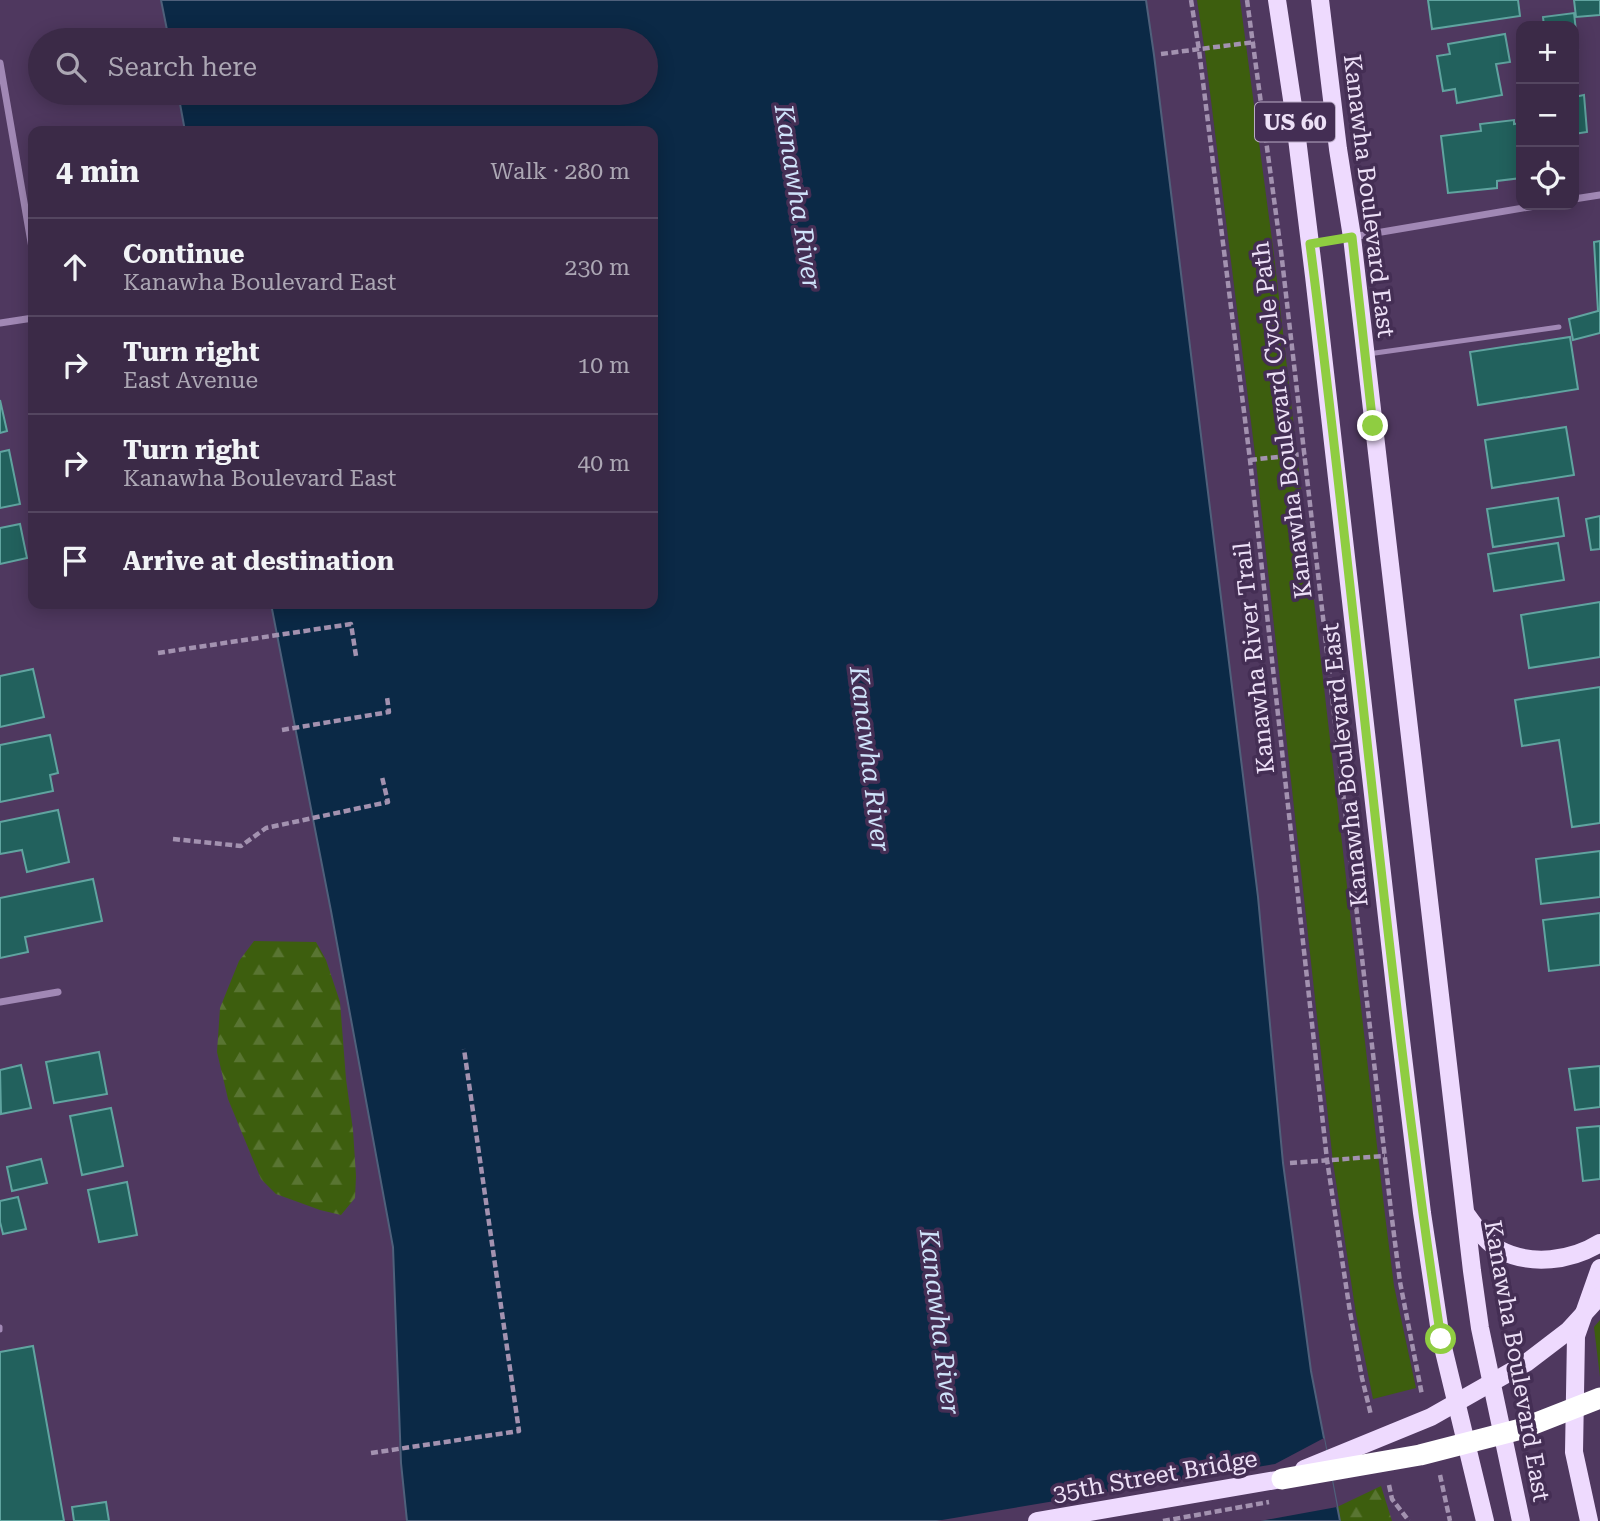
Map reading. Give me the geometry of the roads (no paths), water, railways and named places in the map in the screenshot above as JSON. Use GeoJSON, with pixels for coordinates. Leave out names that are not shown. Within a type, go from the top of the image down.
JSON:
{"type":"FeatureCollection","features":[{"type":"Feature","properties":{"kind":"highway"},"geometry":{"type":"LineString","coordinates":[[1282,1479],[1420,1455],[1521,1429],[1600,1398]]}},
{"type":"Feature","properties":{"kind":"main road","name":"Kanawha Boulevard East"},"geometry":{"type":"LineString","coordinates":[[1277,0],[1310,244],[1422,1213],[1441,1339],[1485,1521]]}},
{"type":"Feature","properties":{"kind":"main road","name":"Kanawha Boulevard East"},"geometry":{"type":"LineString","coordinates":[[1320,0],[1352,237],[1480,1328],[1521,1521]]}},
{"type":"Feature","properties":{"kind":"main road"},"geometry":{"type":"LineString","coordinates":[[1465,1212],[1484,1238],[1501,1250],[1534,1260],[1557,1259],[1587,1251],[1600,1243]]}},
{"type":"Feature","properties":{"kind":"main road"},"geometry":{"type":"LineString","coordinates":[[1589,1521],[1574,1452],[1576,1336],[1600,1268]]}},
{"type":"Feature","properties":{"kind":"main road","name":"35th Street Bridge"},"geometry":{"type":"LineString","coordinates":[[1037,1521],[1282,1479],[1431,1417],[1527,1363],[1568,1331],[1600,1296]]}},
{"type":"Feature","properties":{"kind":"street"},"geometry":{"type":"LineString","coordinates":[[0,63],[28,225]]}},
{"type":"Feature","properties":{"kind":"street"},"geometry":{"type":"LineString","coordinates":[[1579,198],[1600,195]]}},
{"type":"Feature","properties":{"kind":"street"},"geometry":{"type":"LineString","coordinates":[[1310,244],[1516,209]]}},
{"type":"Feature","properties":{"kind":"street"},"geometry":{"type":"LineString","coordinates":[[0,323],[28,319]]}},
{"type":"Feature","properties":{"kind":"street"},"geometry":{"type":"LineString","coordinates":[[0,1002],[58,992]]}},
{"type":"Feature","properties":{"kind":"lane"},"geometry":{"type":"LineString","coordinates":[[1364,354],[1559,327]]}},
{"type":"Feature","properties":{"kind":"water","name":"Kanawha River"},"geometry":{"type":"Polygon","coordinates":[[[161,0],[1146,0],[1258,897],[1283,1163],[1311,1371],[1340,1521],[407,1521],[401,1463],[393,1247],[272,609],[658,609],[658,126],[184,126],[180,105],[658,105],[658,28],[167,28],[161,0]]]}}]}
